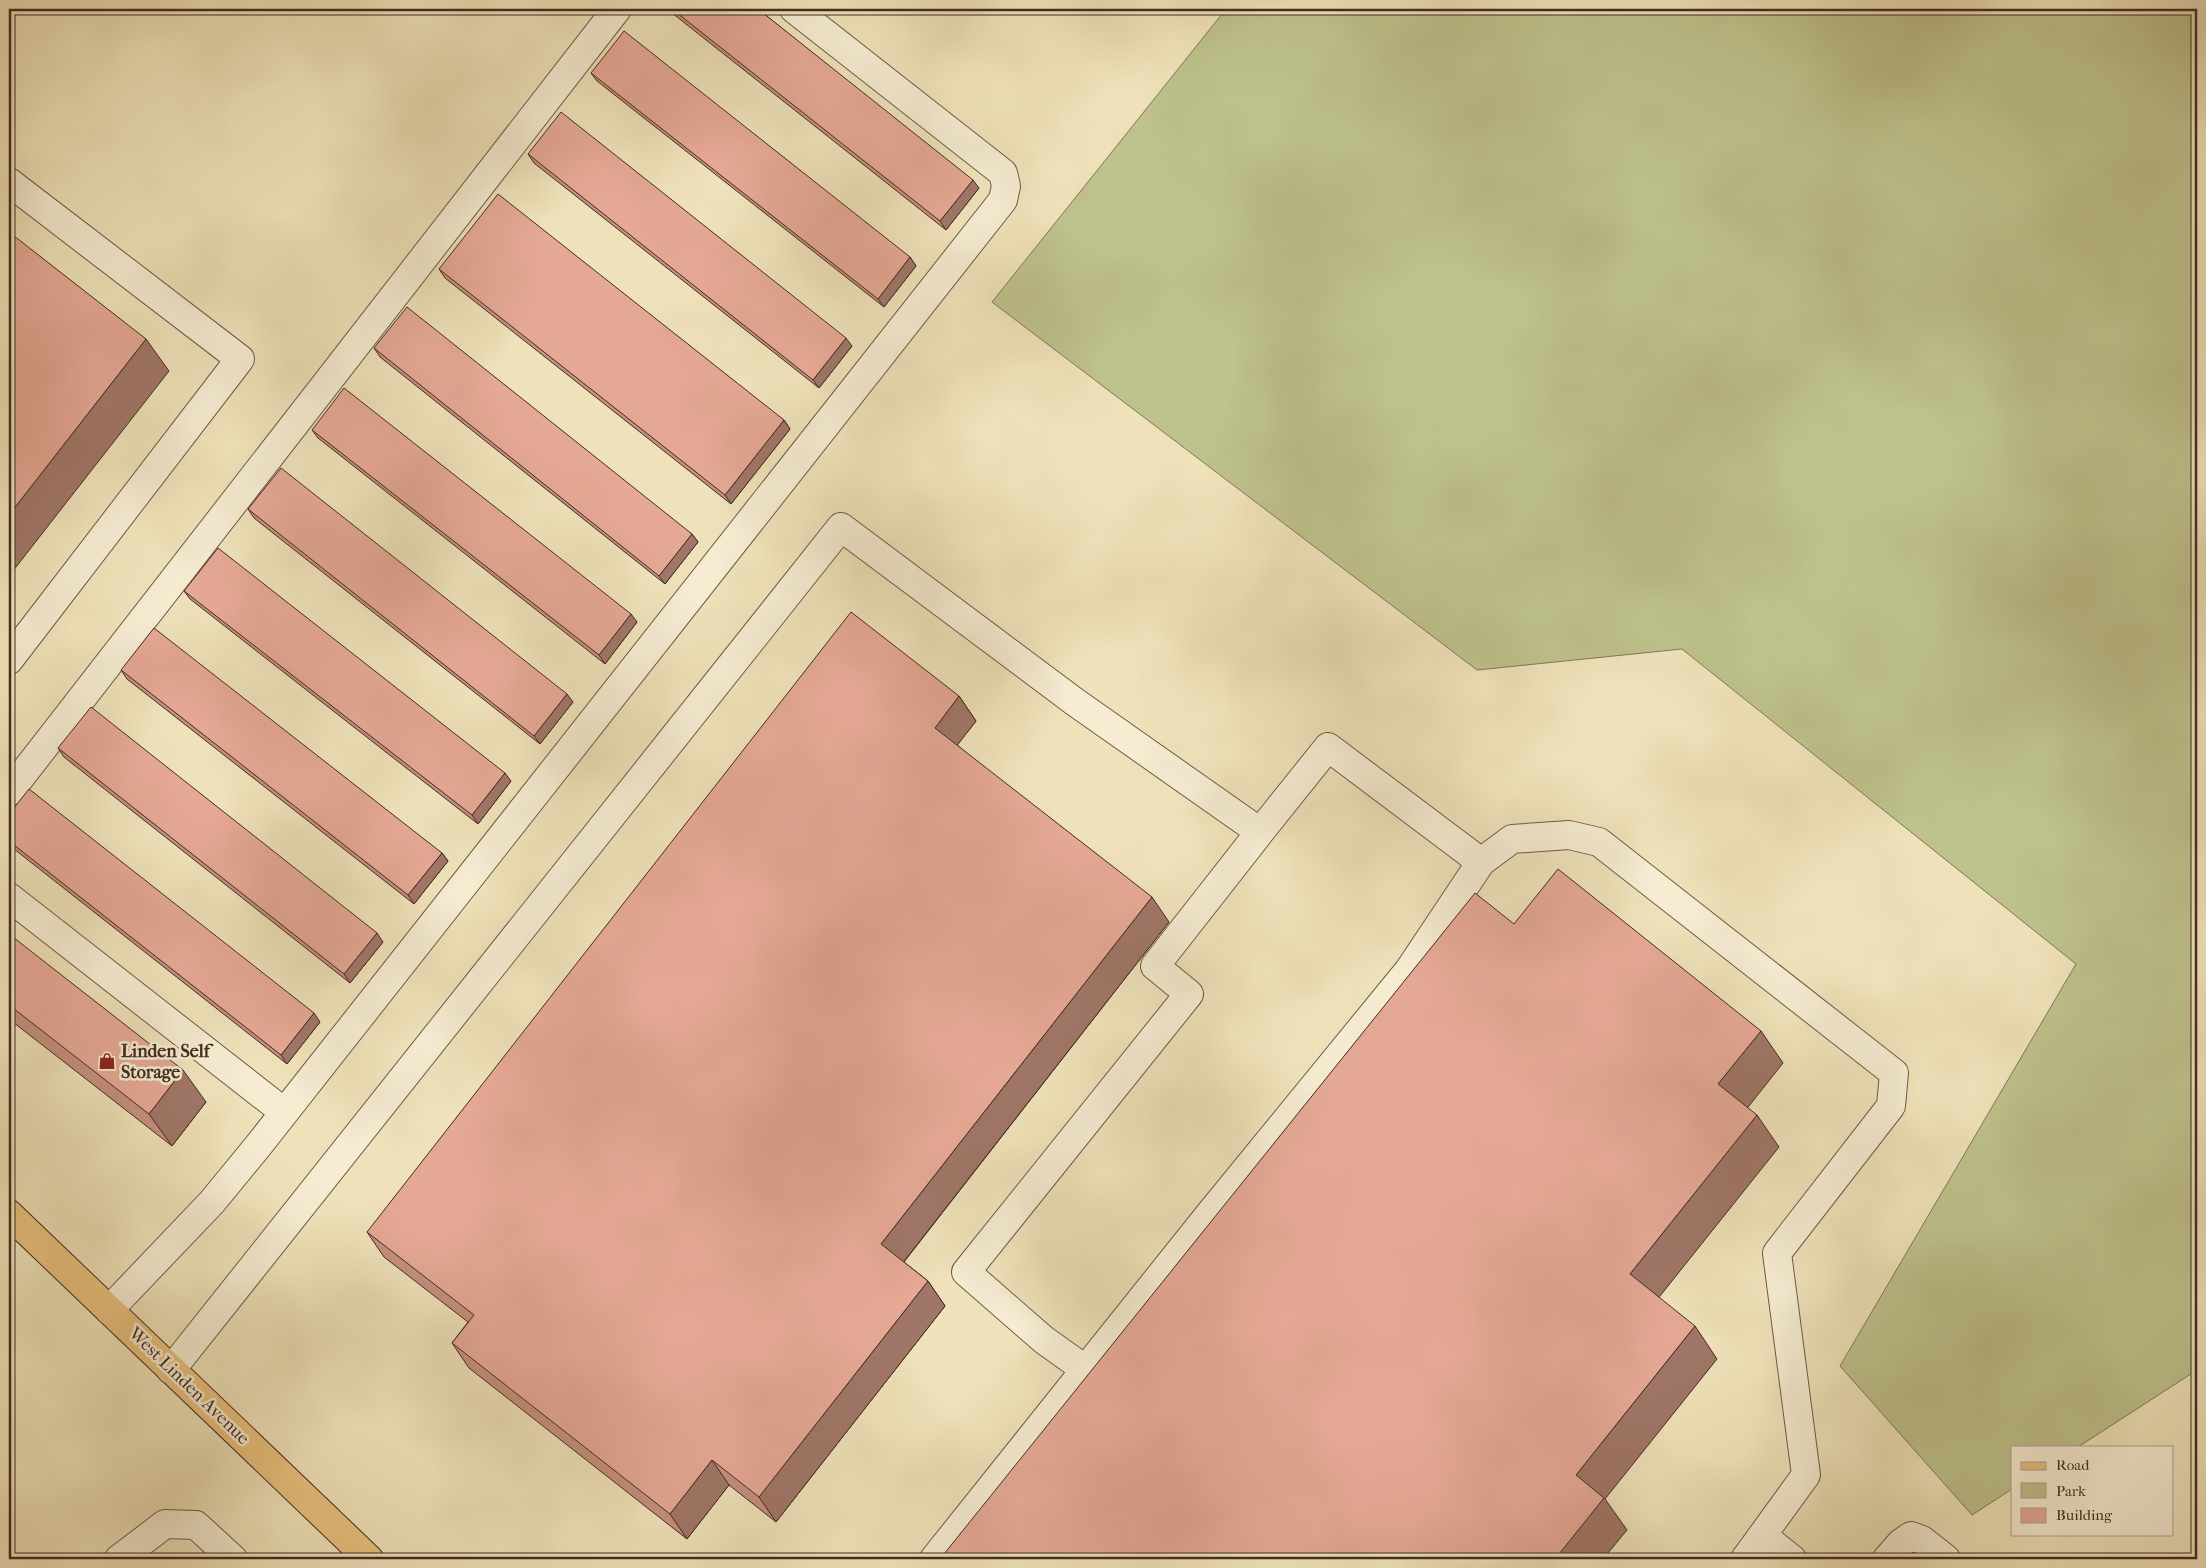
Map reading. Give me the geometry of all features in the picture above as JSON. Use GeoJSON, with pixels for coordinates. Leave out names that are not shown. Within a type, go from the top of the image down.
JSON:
{"type":"FeatureCollection","features":[{"type":"Feature","properties":{"kind":"main road","name":"West Linden Avenue"},"geometry":{"type":"LineString","coordinates":[[9,1214],[369,1559]]}},
{"type":"Feature","properties":{"kind":"lane"},"geometry":{"type":"LineString","coordinates":[[9,792],[617,9]]}},
{"type":"Feature","properties":{"kind":"lane"},"geometry":{"type":"LineString","coordinates":[[109,1310],[212,1202],[1003,200],[1006,186],[1003,173],[794,9]]}},
{"type":"Feature","properties":{"kind":"lane"},"geometry":{"type":"LineString","coordinates":[[9,182],[240,359],[9,660]]}},
{"type":"Feature","properties":{"kind":"lane"},"geometry":{"type":"LineString","coordinates":[[171,1370],[841,527],[1075,702],[1260,832]]}},
{"type":"Feature","properties":{"kind":"lane"},"geometry":{"type":"LineString","coordinates":[[1086,1370],[1044,1340],[966,1272],[1189,994],[1155,966],[1328,747],[1481,862]]}},
{"type":"Feature","properties":{"kind":"lane"},"geometry":{"type":"LineString","coordinates":[[934,1559],[1208,1216],[1409,970],[1481,862],[1512,839],[1569,835],[1599,842],[1894,1073],[1891,1106],[1777,1253],[1806,1475],[1745,1559]]}},
{"type":"Feature","properties":{"kind":"lane"},"geometry":{"type":"LineString","coordinates":[[9,897],[284,1112]]}},
{"type":"Feature","properties":{"kind":"lane"},"geometry":{"type":"LineString","coordinates":[[119,1559],[165,1524],[196,1525],[232,1559]]}},
{"type":"Feature","properties":{"kind":"lane"},"geometry":{"type":"LineString","coordinates":[[1763,1536],[1792,1559]]}},
{"type":"Feature","properties":{"kind":"lane"},"geometry":{"type":"LineString","coordinates":[[1887,1559],[1901,1543],[1911,1536],[1922,1540],[1946,1559]]}},
{"type":"Feature","properties":{"kind":"green space"},"geometry":{"type":"Polygon","coordinates":[[[1226,9],[2197,9],[2197,1370],[2080,1446],[2011,1446],[2011,1490],[1972,1515],[1840,1366],[2076,964],[1682,649],[1477,670],[992,302],[1226,9]]]}},
{"type":"Feature","properties":{"kind":"building"},"geometry":{"type":"Polygon","coordinates":[[[672,9],[758,9],[973,180],[940,221],[672,9]]]}},
{"type":"Feature","properties":{"kind":"building"},"geometry":{"type":"Polygon","coordinates":[[[624,31],[910,257],[878,299],[591,73],[624,31]]]}},
{"type":"Feature","properties":{"kind":"building"},"geometry":{"type":"Polygon","coordinates":[[[561,112],[846,338],[813,380],[528,154],[561,112]]]}},
{"type":"Feature","properties":{"kind":"building"},"geometry":{"type":"Polygon","coordinates":[[[498,194],[784,420],[725,495],[439,269],[498,194]]]}},
{"type":"Feature","properties":{"kind":"building"},"geometry":{"type":"Polygon","coordinates":[[[9,232],[146,339],[9,515],[9,232]]]}},
{"type":"Feature","properties":{"kind":"building"},"geometry":{"type":"Polygon","coordinates":[[[407,307],[692,534],[659,576],[374,348],[407,307]]]}},
{"type":"Feature","properties":{"kind":"building"},"geometry":{"type":"Polygon","coordinates":[[[344,388],[631,614],[599,655],[312,430],[344,388]]]}},
{"type":"Feature","properties":{"kind":"building"},"geometry":{"type":"Polygon","coordinates":[[[281,468],[567,694],[534,736],[248,509],[281,468]]]}},
{"type":"Feature","properties":{"kind":"building"},"geometry":{"type":"Polygon","coordinates":[[[218,548],[505,773],[472,815],[184,591],[218,548]]]}},
{"type":"Feature","properties":{"kind":"building"},"geometry":{"type":"Polygon","coordinates":[[[851,612],[959,696],[935,728],[1152,897],[881,1244],[928,1281],[759,1497],[712,1460],[670,1514],[452,1343],[474,1315],[367,1232],[851,612]]]}},
{"type":"Feature","properties":{"kind":"building"},"geometry":{"type":"Polygon","coordinates":[[[154,628],[442,853],[408,895],[121,670],[154,628]]]}},
{"type":"Feature","properties":{"kind":"building"},"geometry":{"type":"Polygon","coordinates":[[[91,707],[377,933],[344,974],[58,748],[91,707]]]}},
{"type":"Feature","properties":{"kind":"building"},"geometry":{"type":"Polygon","coordinates":[[[29,789],[314,1013],[281,1055],[9,841],[9,814],[29,789]]]}},
{"type":"Feature","properties":{"kind":"building"},"geometry":{"type":"Polygon","coordinates":[[[1558,869],[1761,1031],[1718,1084],[1757,1115],[1630,1274],[1695,1326],[1576,1475],[1604,1498],[1555,1559],[940,1559],[1475,893],[1514,924],[1558,869]]]}},
{"type":"Feature","properties":{"kind":"building","name":"Linden Self Storage"},"geometry":{"type":"Polygon","coordinates":[[[9,934],[183,1070],[149,1114],[9,1005],[9,934]]]}},
{"type":"Feature","properties":{"kind":"place","name":"Linden Self Storage"},"geometry":{"type":"Point","coordinates":[107,1061]}}]}
